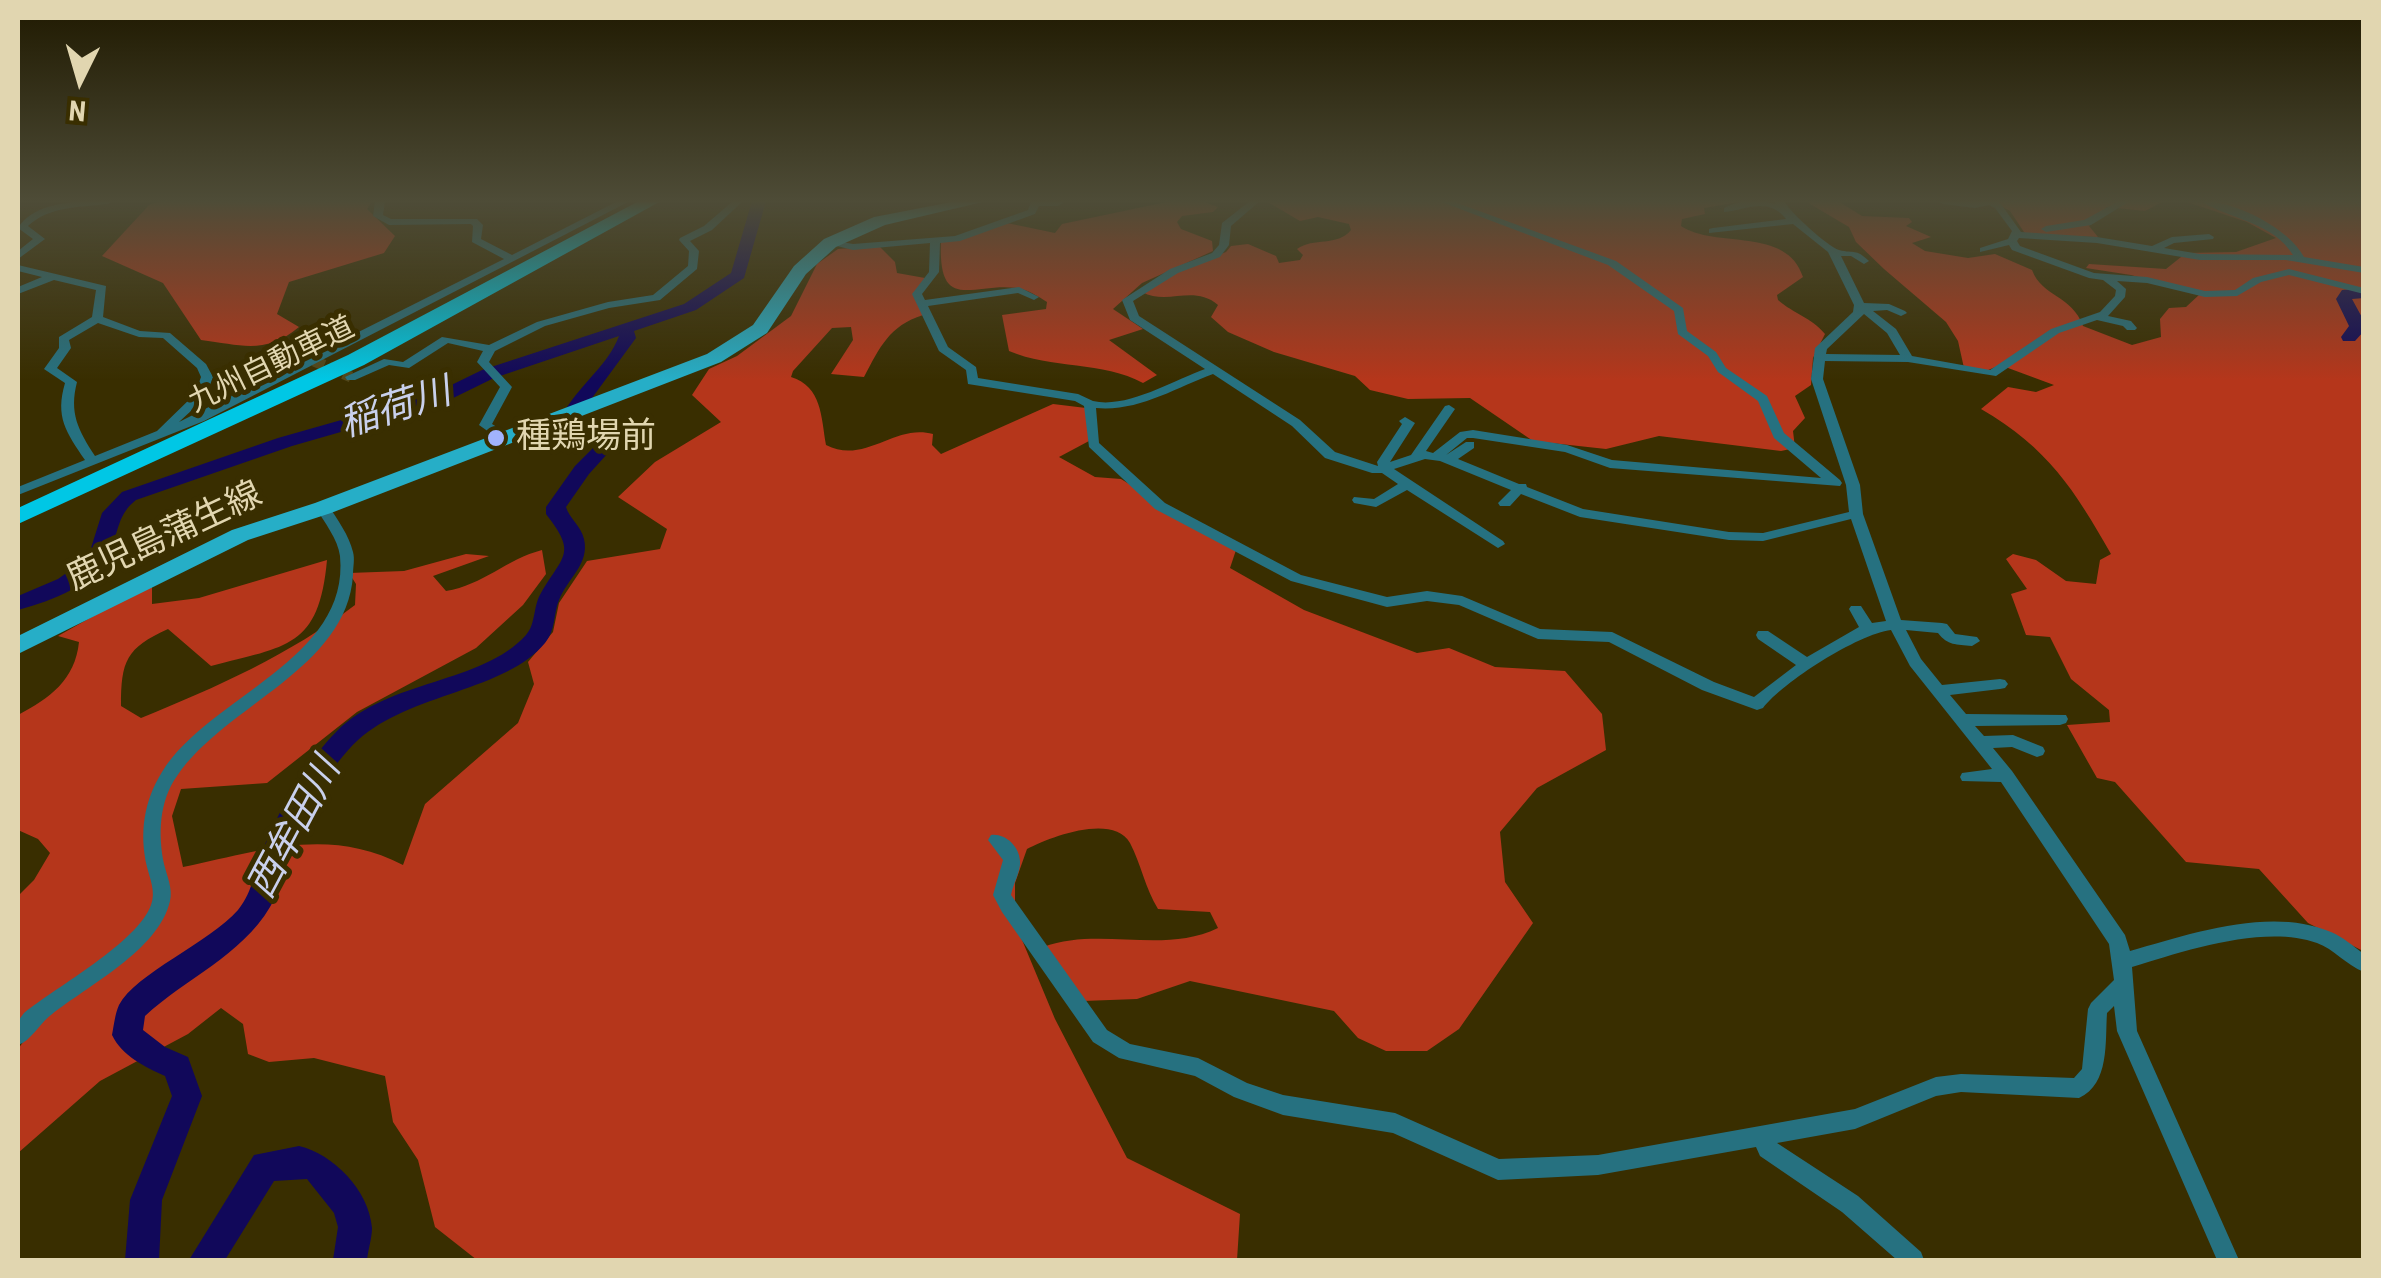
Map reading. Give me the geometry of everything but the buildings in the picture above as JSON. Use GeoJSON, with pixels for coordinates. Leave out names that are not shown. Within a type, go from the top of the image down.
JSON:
{"type":"FeatureCollection","features":[{"type":"Feature","properties":{"kind":"highway","name":"九州自動車道"},"geometry":{"type":"LineString","coordinates":[[18,506],[347,356],[527,261]]}},
{"type":"Feature","properties":{"kind":"highway","name":"九州自動車道"},"geometry":{"type":"LineString","coordinates":[[18,517],[341,367],[540,261]]}},
{"type":"Feature","properties":{"kind":"main road","name":"鹿児島蒲生線"},"geometry":{"type":"LineString","coordinates":[[18,646],[230,540],[580,412],[742,342],[768,321],[800,270],[810,261]]}},
{"type":"Feature","properties":{"kind":"street"},"geometry":{"type":"LineString","coordinates":[[18,492],[158,436],[509,261]]}},
{"type":"Feature","properties":{"kind":"street"},"geometry":{"type":"LineString","coordinates":[[508,439],[485,425],[504,399],[504,383],[483,362],[490,350],[541,324],[608,305],[656,298],[692,267],[693,261]]}},
{"type":"Feature","properties":{"kind":"street"},"geometry":{"type":"LineString","coordinates":[[934,261],[934,272],[917,294],[943,349],[972,369],[972,382],[1078,398],[1090,404],[1137,402],[1211,371]]}},
{"type":"Feature","properties":{"kind":"street"},"geometry":{"type":"LineString","coordinates":[[1201,261],[1174,271],[1127,300],[1134,318],[1296,423],[1330,454],[1361,466],[1385,469],[1414,458],[1442,458],[1580,513],[1729,536],[1763,537],[1856,514]]}},
{"type":"Feature","properties":{"kind":"street"},"geometry":{"type":"LineString","coordinates":[[1605,261],[1627,271],[1645,290],[1679,310],[1682,332],[1712,354],[1722,370],[1763,399],[1772,410],[1778,435],[1835,483]]}},
{"type":"Feature","properties":{"kind":"street"},"geometry":{"type":"LineString","coordinates":[[1838,261],[1861,306],[1892,331],[1908,359]]}},
{"type":"Feature","properties":{"kind":"street"},"geometry":{"type":"LineString","coordinates":[[2045,261],[2157,290]]}},
{"type":"Feature","properties":{"kind":"street"},"geometry":{"type":"LineString","coordinates":[[2310,261],[2364,270]]}},
{"type":"Feature","properties":{"kind":"street"},"geometry":{"type":"LineString","coordinates":[[18,268],[102,288],[97,319]]}},
{"type":"Feature","properties":{"kind":"street"},"geometry":{"type":"LineString","coordinates":[[2111,281],[2148,280],[2224,294],[2236,293],[2257,280],[2296,272],[2334,286],[2364,291]]}},
{"type":"Feature","properties":{"kind":"street"},"geometry":{"type":"LineString","coordinates":[[18,291],[54,276]]}},
{"type":"Feature","properties":{"kind":"street"},"geometry":{"type":"LineString","coordinates":[[1818,357],[1908,359],[1992,374],[2055,331],[2097,316],[2120,297],[2121,289],[2111,281]]}},
{"type":"Feature","properties":{"kind":"street"},"geometry":{"type":"LineString","coordinates":[[922,304],[1018,290],[1034,297]]}},
{"type":"Feature","properties":{"kind":"street"},"geometry":{"type":"LineString","coordinates":[[1861,306],[1889,307],[1900,313]]}},
{"type":"Feature","properties":{"kind":"street"},"geometry":{"type":"LineString","coordinates":[[1861,306],[1826,341],[1818,357],[1818,385],[1853,485],[1856,514],[1895,624],[1906,649],[2006,775],[2108,923],[2126,961],[2122,985],[2126,1030],[2228,1260]]}},
{"type":"Feature","properties":{"kind":"street"},"geometry":{"type":"LineString","coordinates":[[2097,316],[2127,323],[2131,328]]}},
{"type":"Feature","properties":{"kind":"street"},"geometry":{"type":"LineString","coordinates":[[97,319],[139,334],[166,336],[202,366],[207,378],[201,395],[158,436]]}},
{"type":"Feature","properties":{"kind":"street"},"geometry":{"type":"LineString","coordinates":[[94,462],[62,405],[71,382],[50,369],[64,348],[63,339],[97,319]]}},
{"type":"Feature","properties":{"kind":"street"},"geometry":{"type":"LineString","coordinates":[[351,378],[388,361],[405,366],[446,339],[490,350]]}},
{"type":"Feature","properties":{"kind":"street"},"geometry":{"type":"LineString","coordinates":[[1090,404],[1093,444],[1160,506],[1296,578],[1386,602],[1427,596],[1462,601],[1538,634],[1612,638],[1708,686],[1758,704],[1760,697],[1867,628],[1895,624],[1942,628],[1950,638],[1972,641]]}},
{"type":"Feature","properties":{"kind":"street"},"geometry":{"type":"LineString","coordinates":[[1414,458],[1449,408]]}},
{"type":"Feature","properties":{"kind":"street"},"geometry":{"type":"LineString","coordinates":[[1405,421],[1409,423],[1383,462],[1385,469],[1404,486],[1436,499],[1498,544]]}},
{"type":"Feature","properties":{"kind":"street"},"geometry":{"type":"LineString","coordinates":[[1442,458],[1464,436],[1473,434],[1566,449],[1610,464],[1853,485]]}},
{"type":"Feature","properties":{"kind":"street"},"geometry":{"type":"LineString","coordinates":[[1442,458],[1470,445]]}},
{"type":"Feature","properties":{"kind":"street"},"geometry":{"type":"LineString","coordinates":[[1359,500],[1376,503],[1404,486]]}},
{"type":"Feature","properties":{"kind":"street"},"geometry":{"type":"LineString","coordinates":[[1505,504],[1521,487]]}},
{"type":"Feature","properties":{"kind":"street"},"geometry":{"type":"LineString","coordinates":[[18,1036],[30,1019],[134,941],[152,920],[161,903],[162,888],[150,842],[152,815],[172,770],[205,732],[296,662],[338,617],[347,554],[323,508]]}},
{"type":"Feature","properties":{"kind":"street"},"geometry":{"type":"LineString","coordinates":[[1856,609],[1867,628]]}},
{"type":"Feature","properties":{"kind":"street"},"geometry":{"type":"LineString","coordinates":[[1763,635],[1807,665]]}},
{"type":"Feature","properties":{"kind":"street"},"geometry":{"type":"LineString","coordinates":[[1938,692],[2000,684]]}},
{"type":"Feature","properties":{"kind":"street"},"geometry":{"type":"LineString","coordinates":[[1962,720],[2060,719]]}},
{"type":"Feature","properties":{"kind":"street"},"geometry":{"type":"LineString","coordinates":[[1979,742],[2014,741],[2037,751]]}},
{"type":"Feature","properties":{"kind":"street"},"geometry":{"type":"LineString","coordinates":[[1968,778],[2006,775]]}},
{"type":"Feature","properties":{"kind":"street"},"geometry":{"type":"LineString","coordinates":[[997,840],[1011,852],[1014,861],[1002,895],[1008,907],[1100,1036],[1126,1052],[1198,1067],[1257,1097],[1304,1111],[1350,1113],[1395,1123],[1498,1170],[1598,1165],[1855,1119],[1936,1087],[1961,1083],[2079,1088],[2092,1072],[2098,1008],[2122,985]]}},
{"type":"Feature","properties":{"kind":"street"},"geometry":{"type":"LineString","coordinates":[[2126,961],[2206,938],[2263,932],[2318,935],[2364,964]]}},
{"type":"Feature","properties":{"kind":"street"},"geometry":{"type":"LineString","coordinates":[[1761,1135],[1768,1149],[1850,1204],[1913,1260]]}},
{"type":"Feature","properties":{"kind":"shaded area"},"geometry":{"type":"Polygon","coordinates":[[[112,261],[359,261],[289,282],[277,314],[299,327],[264,345],[201,340],[163,283],[112,261]]]}},
{"type":"Feature","properties":{"kind":"shaded area"},"geometry":{"type":"Polygon","coordinates":[[[822,261],[894,261],[897,273],[925,278],[914,293],[923,315],[894,332],[864,377],[831,374],[853,340],[851,327],[832,328],[793,371],[791,377],[814,395],[826,445],[854,450],[919,432],[933,434],[932,445],[941,454],[1053,404],[1086,408],[1089,441],[1059,457],[1095,477],[1121,479],[1236,550],[1230,568],[1304,610],[1417,653],[1449,648],[1495,667],[1565,671],[1602,714],[1606,750],[1537,788],[1500,832],[1505,882],[1533,923],[1459,1029],[1427,1051],[1386,1051],[1358,1038],[1334,1011],[1190,981],[1137,999],[1083,1001],[1043,947],[1087,939],[1175,939],[1218,928],[1210,912],[1158,909],[1130,843],[1122,834],[1081,830],[1027,849],[1015,883],[1015,923],[1055,1019],[1127,1158],[1240,1214],[1237,1260],[477,1260],[435,1227],[418,1160],[393,1122],[385,1076],[314,1058],[269,1062],[248,1054],[243,1024],[221,1008],[188,1034],[100,1081],[18,1153],[18,1049],[32,1030],[21,1025],[18,1029],[18,896],[34,880],[50,853],[38,839],[18,830],[18,715],[59,686],[72,667],[79,642],[58,636],[152,583],[152,604],[199,598],[327,560],[316,611],[307,627],[279,647],[211,666],[168,629],[143,643],[129,658],[121,691],[121,706],[141,718],[252,669],[330,623],[355,605],[356,584],[349,573],[404,571],[466,554],[489,556],[433,576],[446,591],[542,550],[546,574],[523,605],[476,648],[357,712],[267,783],[181,789],[172,816],[183,867],[267,849],[321,844],[375,853],[403,865],[425,804],[518,723],[534,684],[528,662],[553,632],[559,603],[587,561],[660,549],[667,529],[618,497],[655,462],[721,422],[692,395],[709,369],[737,356],[791,316],[822,261]]]}},
{"type":"Feature","properties":{"kind":"shaded area"},"geometry":{"type":"Polygon","coordinates":[[[942,261],[1192,261],[1142,283],[1113,309],[1143,329],[1109,340],[1157,375],[1143,383],[1111,371],[1009,351],[1002,315],[1046,309],[1047,302],[1017,288],[952,287],[945,279],[942,261]]]}},
{"type":"Feature","properties":{"kind":"shaded area"},"geometry":{"type":"Polygon","coordinates":[[[1204,261],[1795,261],[1803,277],[1777,295],[1778,300],[1825,334],[1813,358],[1811,385],[1795,396],[1805,418],[1793,431],[1795,448],[1781,451],[1659,436],[1606,449],[1533,441],[1470,398],[1408,399],[1370,390],[1355,376],[1274,352],[1228,332],[1211,317],[1218,305],[1209,299],[1142,292],[1170,274],[1204,261]]]}},
{"type":"Feature","properties":{"kind":"shaded area"},"geometry":{"type":"Polygon","coordinates":[[[1875,261],[2010,261],[2032,270],[2043,286],[2072,308],[2083,326],[2132,345],[2161,337],[2160,319],[2169,308],[2186,307],[2200,294],[2131,275],[2086,268],[2089,264],[2166,269],[2176,261],[2363,261],[2363,951],[2308,923],[2259,869],[2186,862],[2115,782],[2097,778],[2067,725],[2110,722],[2109,710],[2071,679],[2050,637],[2026,635],[2011,594],[2027,589],[2006,559],[2013,554],[2036,560],[2066,581],[2096,584],[2100,560],[2111,554],[2071,490],[2042,455],[1981,409],[2008,387],[2036,392],[2054,385],[2000,365],[1986,371],[1964,368],[1958,341],[1946,322],[1875,261]]]}},
{"type":"Feature","properties":{"kind":"waterway","name":"稲荷川"},"geometry":{"type":"LineString","coordinates":[[18,603],[54,590],[87,569],[101,548],[112,513],[129,496],[285,442],[439,398],[488,374],[690,307],[738,275],[742,261]]}},
{"type":"Feature","properties":{"kind":"waterway"},"geometry":{"type":"LineString","coordinates":[[2349,337],[2358,327],[2344,299],[2348,293],[2364,293]]}},
{"type":"Feature","properties":{"kind":"waterway","name":"西牟田川"},"geometry":{"type":"LineString","coordinates":[[142,1260],[146,1200],[187,1096],[177,1067],[154,1057],[127,1035],[132,1010],[218,946],[249,916],[264,892],[285,830],[345,738],[366,719],[392,705],[499,665],[537,638],[550,596],[568,570],[575,550],[572,532],[556,514],[556,507],[582,470],[609,442],[601,433],[577,435],[567,425],[578,402],[621,350],[628,338],[625,331]]}},
{"type":"Feature","properties":{"kind":"waterway","name":"西牟田川"},"geometry":{"type":"LineString","coordinates":[[206,1260],[265,1166],[299,1162],[316,1166],[348,1204],[355,1227],[350,1260]]}},
{"type":"Feature","properties":{"kind":"tunnel"},"geometry":{"type":"LineString","coordinates":[[314,361],[351,377]]}},
{"type":"Feature","properties":{"kind":"place","name":"種鶏場前"},"geometry":{"type":"Point","coordinates":[496,438]}}]}
